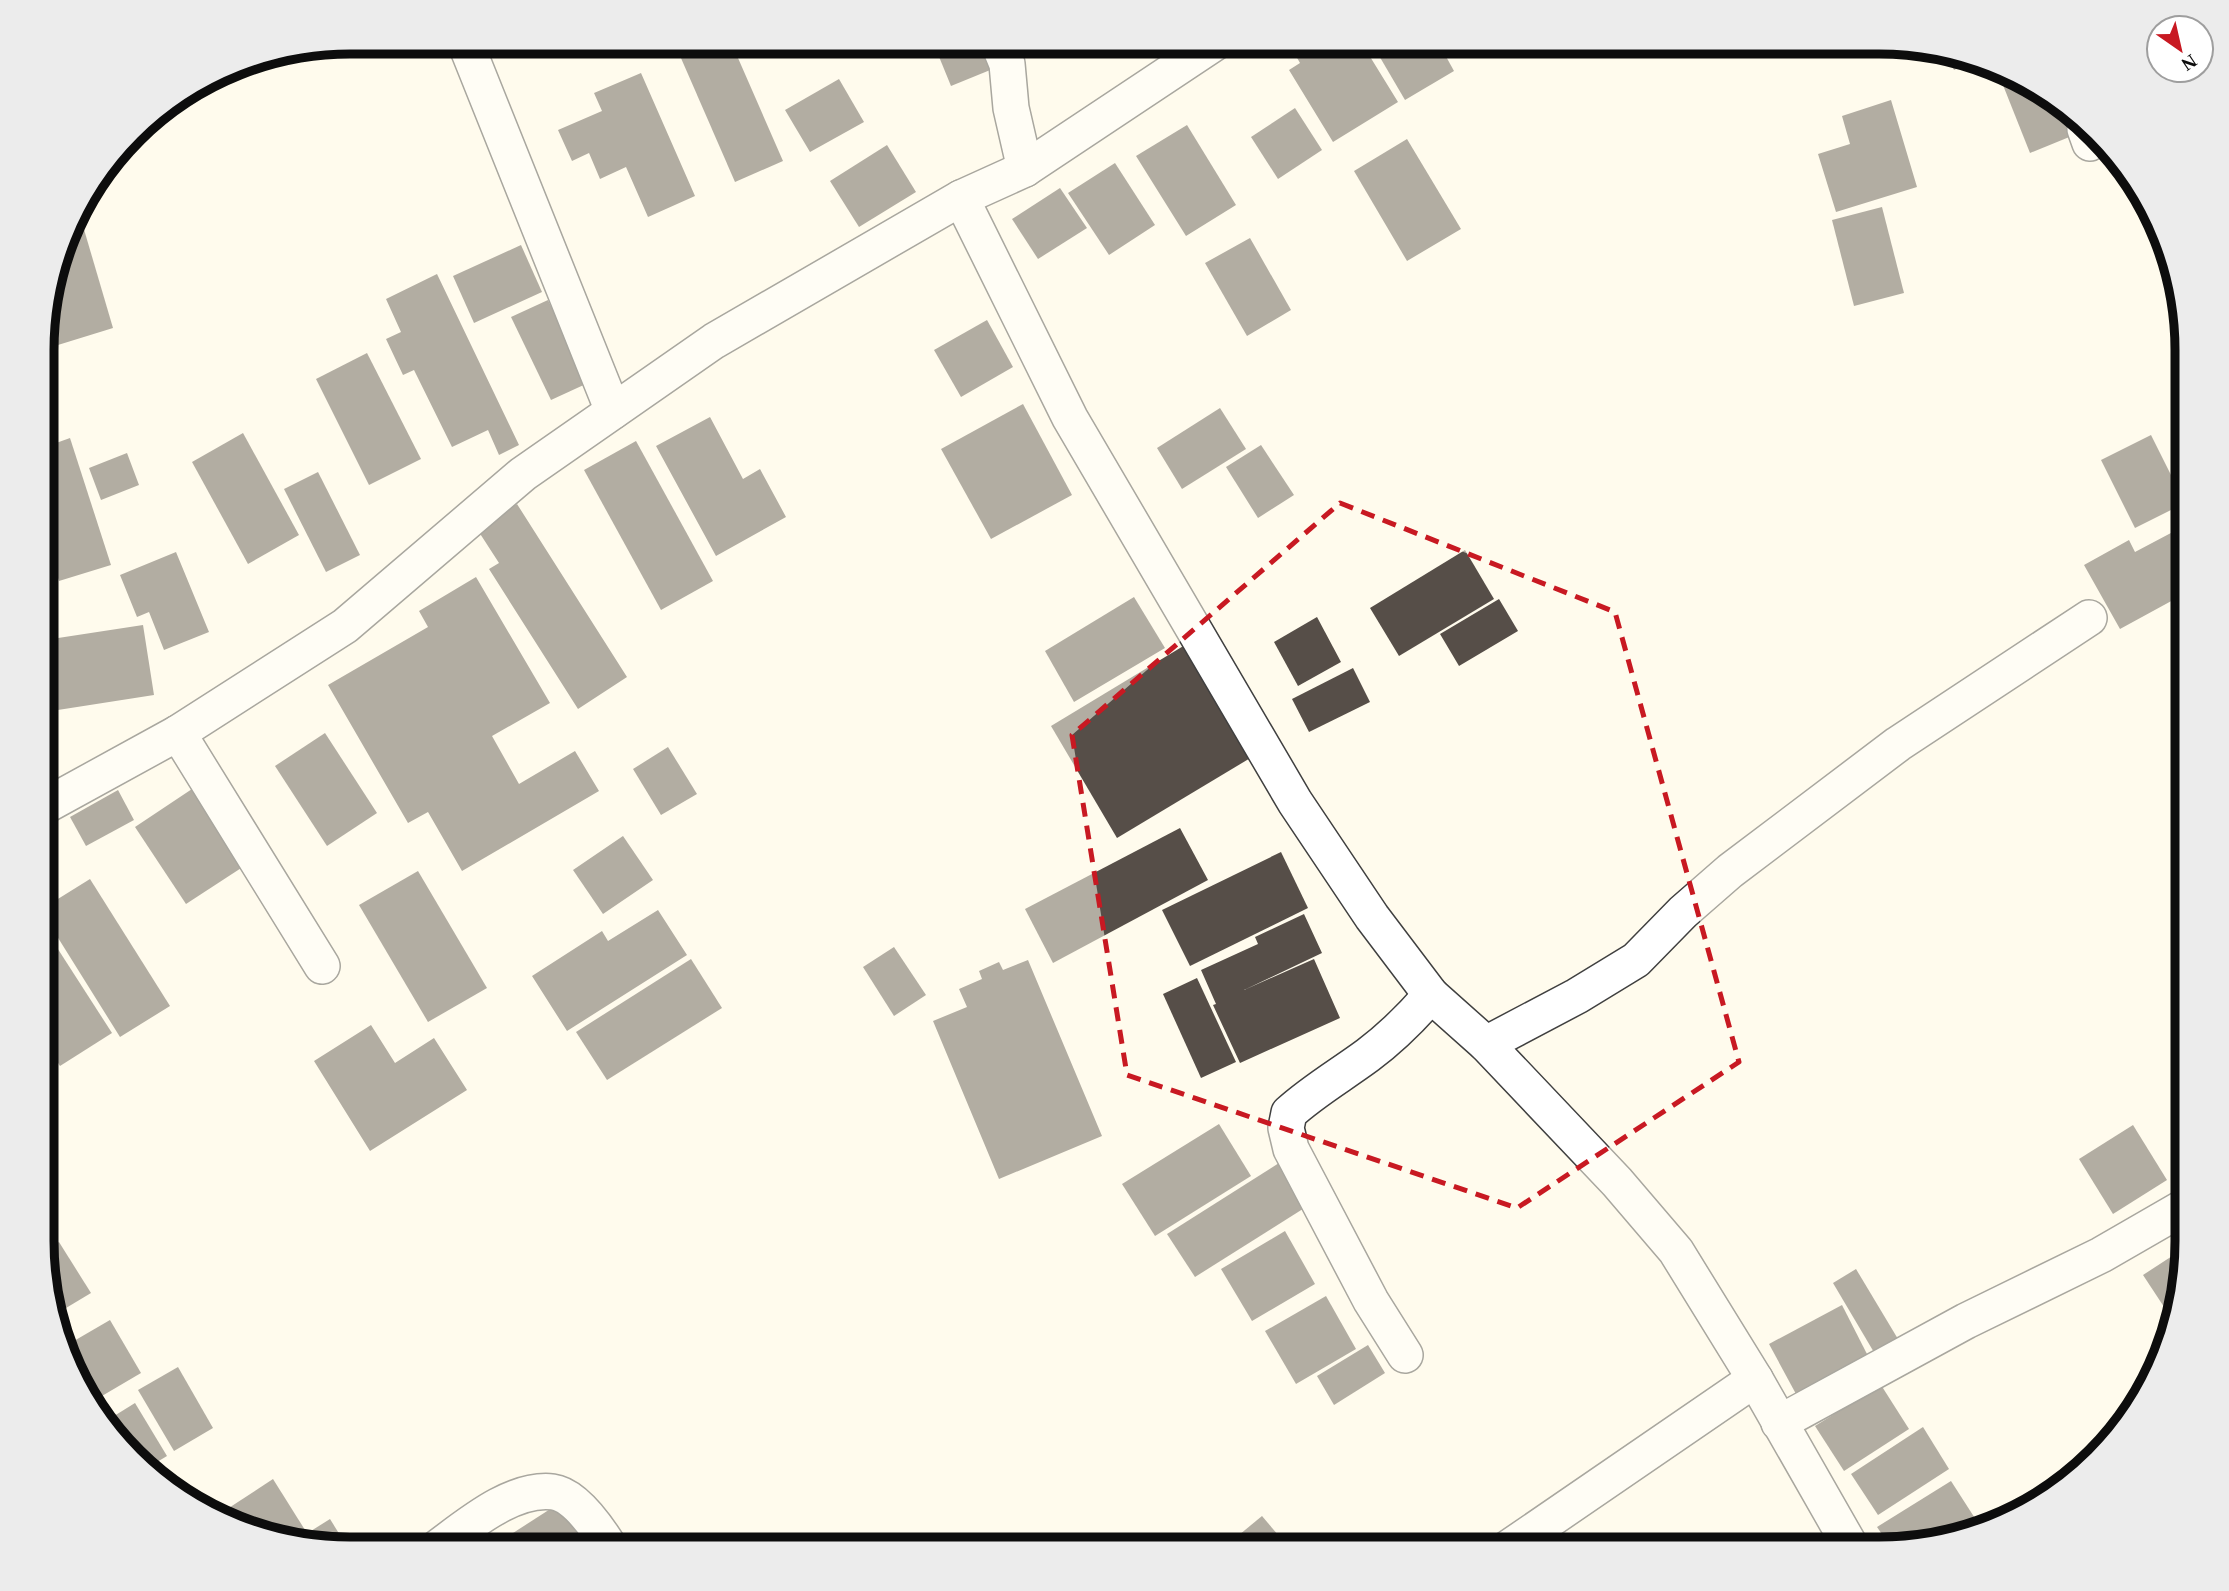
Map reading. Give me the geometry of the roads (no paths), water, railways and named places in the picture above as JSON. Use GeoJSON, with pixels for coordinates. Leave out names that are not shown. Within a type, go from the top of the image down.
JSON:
{"type":"FeatureCollection","features":[{"type":"Feature","properties":{"kind":"street"},"geometry":{"type":"LineString","coordinates":[[470,54],[612,411]]}},
{"type":"Feature","properties":{"kind":"street"},"geometry":{"type":"LineString","coordinates":[[1003,54],[1007,64],[1011,108],[1025,169]]}},
{"type":"Feature","properties":{"kind":"street"},"geometry":{"type":"LineString","coordinates":[[54,801],[178,733],[345,626],[523,474],[715,341],[961,198],[1025,169],[1198,54]]}},
{"type":"Feature","properties":{"kind":"street"},"geometry":{"type":"LineString","coordinates":[[961,198],[1070,418],[1295,802],[1372,917],[1431,995],[1486,1044],[1617,1182],[1676,1251],[1755,1379],[1845,1537]]}},
{"type":"Feature","properties":{"kind":"street"},"geometry":{"type":"LineString","coordinates":[[1486,1044],[1577,996],[1636,960],[1683,912],[1730,870],[1898,744],[2089,618]]}},
{"type":"Feature","properties":{"kind":"street"},"geometry":{"type":"LineString","coordinates":[[178,733],[322,966]]}},
{"type":"Feature","properties":{"kind":"street"},"geometry":{"type":"LineString","coordinates":[[1405,1355],[1371,1300],[1291,1149],[1286,1128],[1289,1113],[1408,1023],[1431,995]]}},
{"type":"Feature","properties":{"kind":"street"},"geometry":{"type":"LineString","coordinates":[[1779,1423],[1966,1321],[2101,1255],[2175,1212]]}},
{"type":"Feature","properties":{"kind":"street"},"geometry":{"type":"LineString","coordinates":[[1525,1537],[1755,1379]]}},
{"type":"Feature","properties":{"kind":"street"},"geometry":{"type":"LineString","coordinates":[[452,1537],[484,1514],[524,1494],[555,1492],[579,1507],[603,1537]]}}]}
